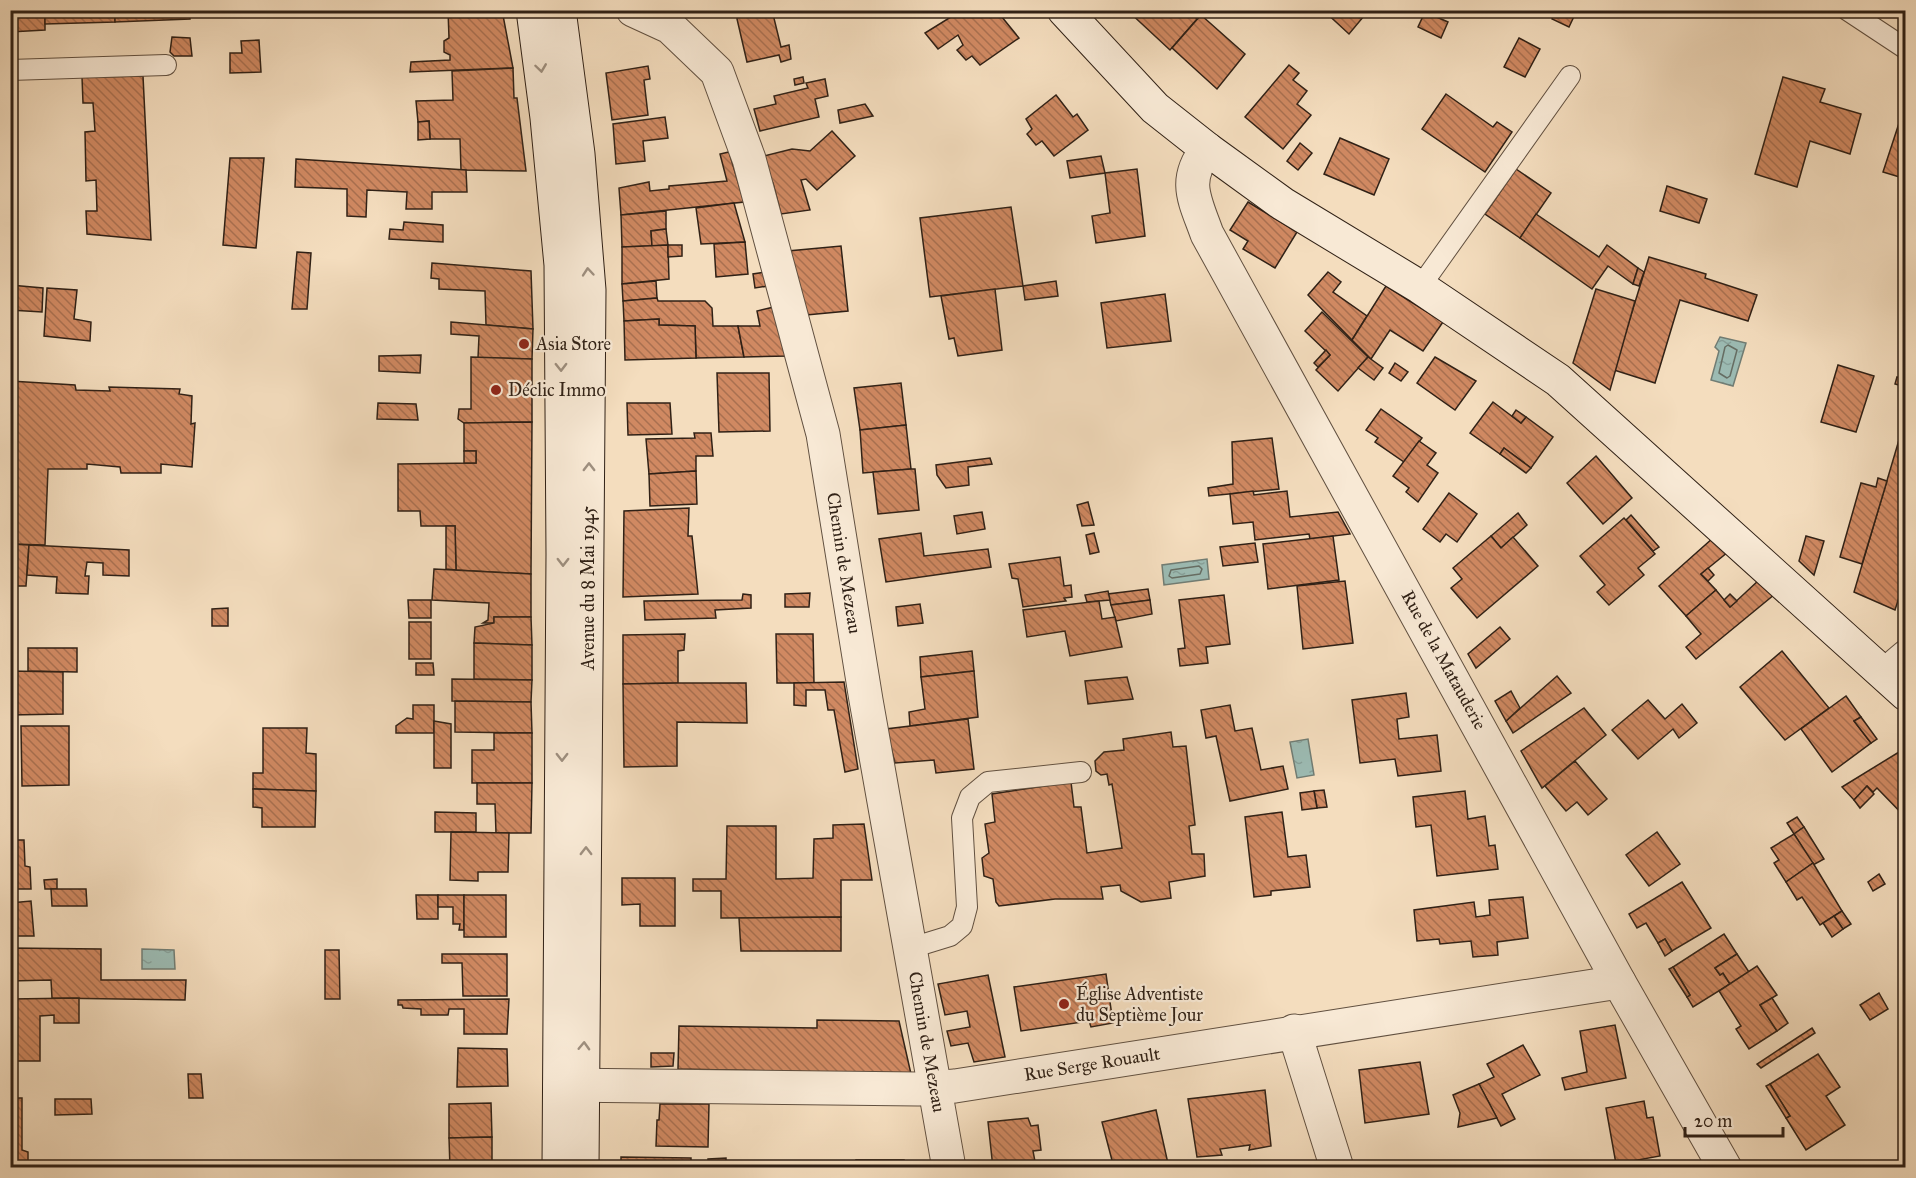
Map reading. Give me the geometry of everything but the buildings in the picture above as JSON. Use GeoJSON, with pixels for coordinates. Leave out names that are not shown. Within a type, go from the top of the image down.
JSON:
{"type":"FeatureCollection","features":[{"type":"Feature","properties":{"kind":"street","name":"Avenue du 8 Mai 1945"},"geometry":{"type":"LineString","coordinates":[[533,10],[547,118],[561,265],[571,1085],[582,1167]]}},
{"type":"Feature","properties":{"kind":"street","name":"Avenue du 8 Mai 1945"},"geometry":{"type":"LineString","coordinates":[[559,10],[578,154],[589,290],[571,1085],[559,1167]]}},
{"type":"Feature","properties":{"kind":"street","name":"Chemin de Mezeau"},"geometry":{"type":"LineString","coordinates":[[633,10],[670,27],[717,72],[749,159],[823,434],[866,700],[949,1167]]}},
{"type":"Feature","properties":{"kind":"street"},"geometry":{"type":"LineString","coordinates":[[1064,10],[1155,108],[1283,204],[1420,287],[1558,380],[1899,675]]}},
{"type":"Feature","properties":{"kind":"street","name":"Rue de la Matauderie"},"geometry":{"type":"LineString","coordinates":[[1207,149],[1193,172],[1192,191],[1208,234],[1619,982],[1725,1167]]}},
{"type":"Feature","properties":{"kind":"street","name":"Rue Serge Rouault"},"geometry":{"type":"LineString","coordinates":[[571,1085],[936,1087],[1619,982]]}},
{"type":"Feature","properties":{"kind":"street"},"geometry":{"type":"LineString","coordinates":[[1294,1031],[1337,1167]]}},
{"type":"Feature","properties":{"kind":"lane"},"geometry":{"type":"LineString","coordinates":[[1847,10],[1905,49]]}},
{"type":"Feature","properties":{"kind":"lane"},"geometry":{"type":"LineString","coordinates":[[10,70],[166,64]]}},
{"type":"Feature","properties":{"kind":"lane"},"geometry":{"type":"LineString","coordinates":[[1420,287],[1570,76]]}},
{"type":"Feature","properties":{"kind":"lane"},"geometry":{"type":"LineString","coordinates":[[911,948],[950,936],[962,926],[967,907],[962,818],[970,797],[988,782],[1081,772]]}},
{"type":"Feature","properties":{"kind":"water"},"geometry":{"type":"Polygon","coordinates":[[[1720,337],[1746,343],[1733,386],[1711,380],[1719,351],[1715,347],[1720,337]]]}},
{"type":"Feature","properties":{"kind":"water"},"geometry":{"type":"Polygon","coordinates":[[[1207,559],[1209,579],[1164,585],[1162,565],[1207,559]]]}},
{"type":"Feature","properties":{"kind":"water"},"geometry":{"type":"Polygon","coordinates":[[[1308,739],[1314,775],[1297,778],[1290,742],[1308,739]]]}},
{"type":"Feature","properties":{"kind":"water"},"geometry":{"type":"Polygon","coordinates":[[[142,949],[174,950],[175,969],[142,969],[142,949]]]}},
{"type":"Feature","properties":{"kind":"place","name":"Asia Store"},"geometry":{"type":"Point","coordinates":[524,344]}},
{"type":"Feature","properties":{"kind":"place","name":"Déclic Immo"},"geometry":{"type":"Point","coordinates":[496,390]}},
{"type":"Feature","properties":{"kind":"place","name":"Église Adventiste du Septième Jour"},"geometry":{"type":"Point","coordinates":[1064,1004]}}]}
